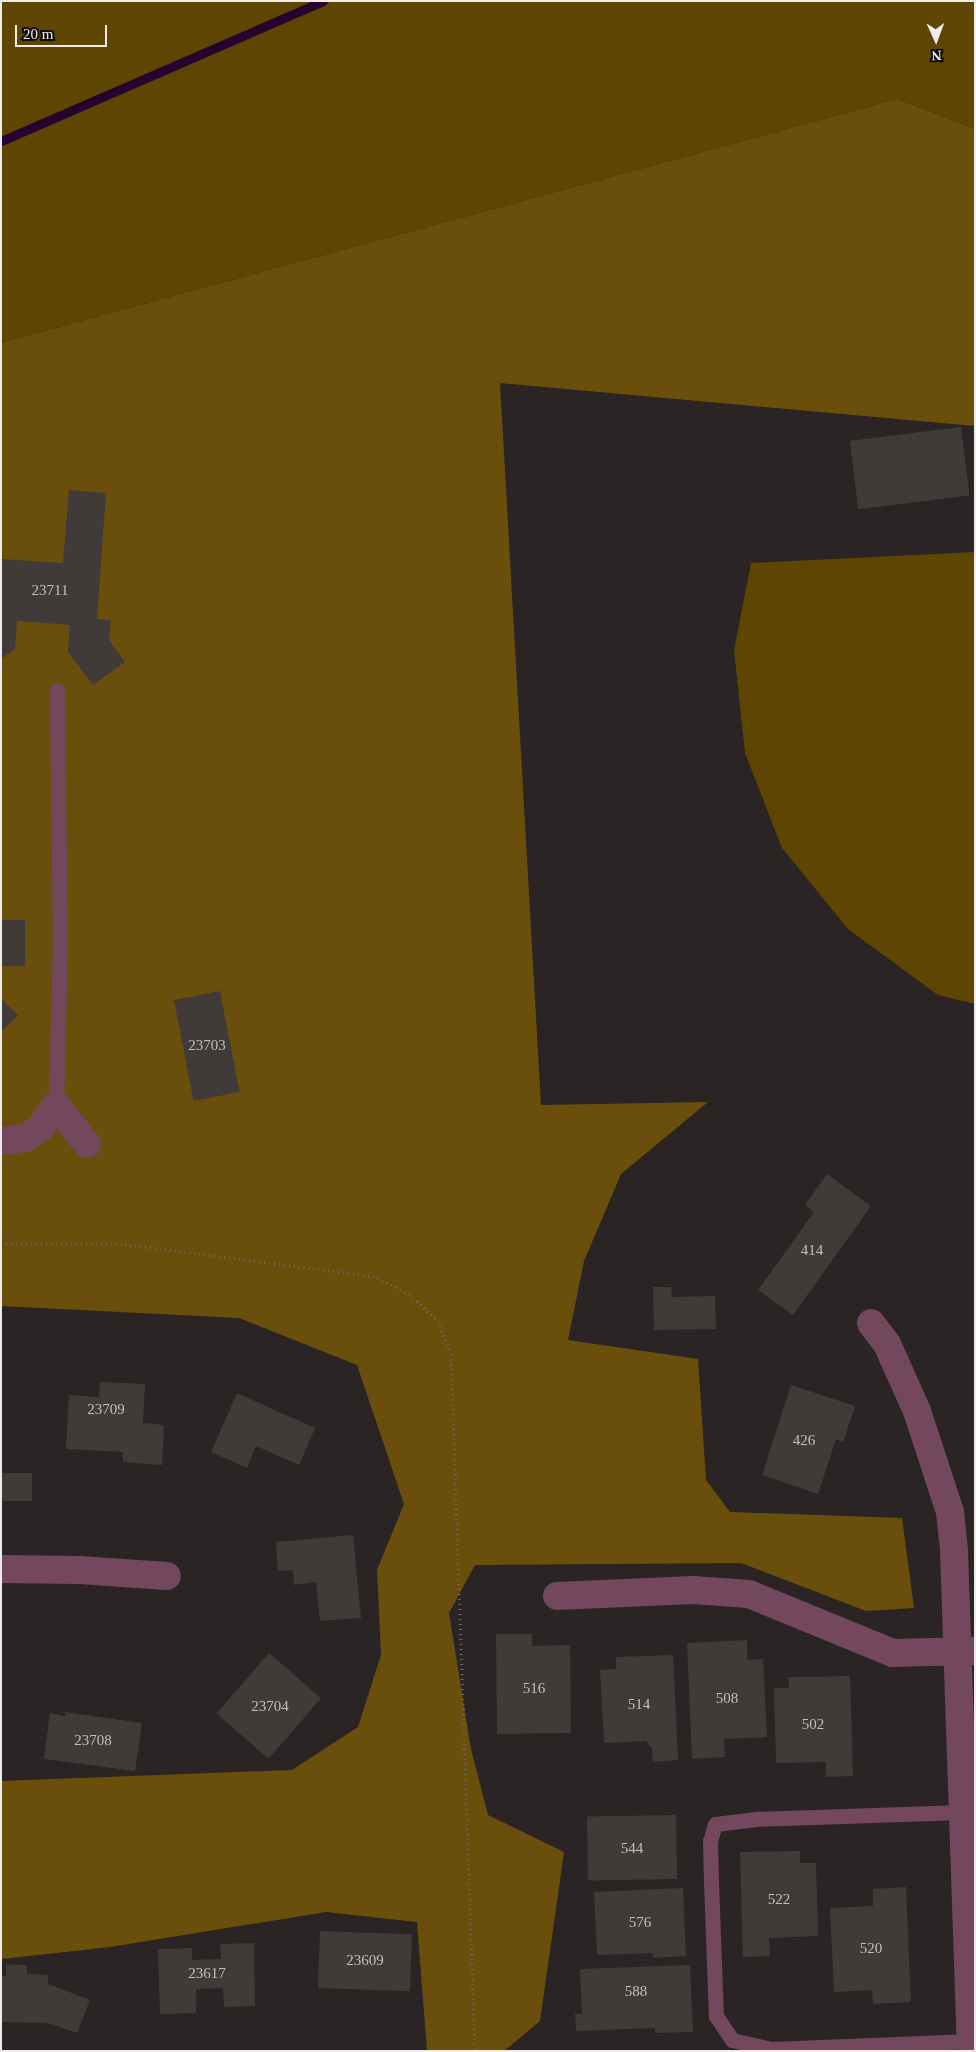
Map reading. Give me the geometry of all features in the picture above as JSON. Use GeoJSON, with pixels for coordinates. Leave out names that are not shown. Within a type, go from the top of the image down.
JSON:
{"type":"FeatureCollection","features":[{"type":"Feature","properties":{"kind":"street"},"geometry":{"type":"LineString","coordinates":[[1,1141],[26,1138],[41,1127],[56,1104],[88,1144]]}},
{"type":"Feature","properties":{"kind":"street"},"geometry":{"type":"LineString","coordinates":[[871,1323],[887,1344],[917,1411],[950,1512],[965,1652],[962,1812],[971,2046]]}},
{"type":"Feature","properties":{"kind":"street"},"geometry":{"type":"LineString","coordinates":[[1,1569],[79,1570],[167,1576]]}},
{"type":"Feature","properties":{"kind":"street"},"geometry":{"type":"LineString","coordinates":[[557,1596],[693,1590],[749,1594],[893,1653],[965,1652]]}},
{"type":"Feature","properties":{"kind":"lane"},"geometry":{"type":"LineString","coordinates":[[56,1104],[60,946],[57,691]]}},
{"type":"Feature","properties":{"kind":"lane"},"geometry":{"type":"LineString","coordinates":[[962,1812],[756,1819],[715,1824],[710,1841],[716,2016],[732,2040],[771,2049],[971,2046]]}},
{"type":"Feature","properties":{"kind":"path"},"geometry":{"type":"LineString","coordinates":[[1,1243],[125,1244],[373,1276],[410,1294],[438,1321],[451,1354],[475,2051]]}},
{"type":"Feature","properties":{"kind":"shaded area"},"geometry":{"type":"Polygon","coordinates":[[[1,1],[975,1],[975,129],[897,99],[1,343],[1,1]]]}},
{"type":"Feature","properties":{"kind":"shaded area"},"geometry":{"type":"Polygon","coordinates":[[[897,99],[975,129],[975,426],[500,383],[541,1105],[708,1102],[621,1174],[584,1261],[568,1340],[698,1359],[706,1480],[730,1512],[902,1518],[914,1608],[866,1611],[741,1563],[475,1565],[449,1613],[471,1749],[488,1815],[564,1852],[540,2021],[504,2051],[427,2051],[417,1922],[326,1912],[110,1947],[1,1959],[1,1781],[292,1770],[358,1727],[381,1655],[377,1570],[404,1504],[357,1365],[239,1318],[1,1306],[1,343],[897,99]]]}},
{"type":"Feature","properties":{"kind":"shaded area"},"geometry":{"type":"Polygon","coordinates":[[[975,552],[975,1004],[938,995],[848,929],[782,848],[745,753],[734,650],[751,563],[975,552]]]}},
{"type":"Feature","properties":{"kind":"building"},"geometry":{"type":"Polygon","coordinates":[[[961,427],[969,495],[858,509],[850,441],[961,427]]]}},
{"type":"Feature","properties":{"kind":"building"},"geometry":{"type":"Polygon","coordinates":[[[69,490],[106,493],[97,619],[111,620],[109,640],[125,662],[93,685],[68,652],[70,625],[17,621],[15,649],[1,659],[1,559],[63,563],[69,490]]]}},
{"type":"Feature","properties":{"kind":"building"},"geometry":{"type":"Polygon","coordinates":[[[1,920],[25,920],[25,966],[1,966],[1,920]]]}},
{"type":"Feature","properties":{"kind":"building"},"geometry":{"type":"Polygon","coordinates":[[[220,991],[240,1092],[194,1101],[174,1000],[220,991]]]}},
{"type":"Feature","properties":{"kind":"building"},"geometry":{"type":"Polygon","coordinates":[[[1,999],[18,1015],[1,1032],[1,999]]]}},
{"type":"Feature","properties":{"kind":"building"},"geometry":{"type":"Polygon","coordinates":[[[827,1174],[871,1206],[793,1315],[758,1290],[814,1212],[805,1205],[827,1174]]]}},
{"type":"Feature","properties":{"kind":"building"},"geometry":{"type":"Polygon","coordinates":[[[653,1287],[671,1287],[672,1297],[715,1296],[716,1329],[654,1330],[653,1287]]]}},
{"type":"Feature","properties":{"kind":"building"},"geometry":{"type":"Polygon","coordinates":[[[100,1382],[145,1384],[143,1423],[164,1425],[162,1465],[123,1462],[123,1452],[66,1449],[69,1395],[99,1397],[100,1382]]]}},
{"type":"Feature","properties":{"kind":"building"},"geometry":{"type":"Polygon","coordinates":[[[791,1385],[855,1406],[843,1442],[836,1439],[818,1494],[762,1475],[791,1385]]]}},
{"type":"Feature","properties":{"kind":"building"},"geometry":{"type":"Polygon","coordinates":[[[237,1393],[315,1428],[299,1465],[256,1446],[247,1468],[211,1452],[237,1393]]]}},
{"type":"Feature","properties":{"kind":"building"},"geometry":{"type":"Polygon","coordinates":[[[1,1473],[32,1473],[32,1501],[1,1501],[1,1473]]]}},
{"type":"Feature","properties":{"kind":"building"},"geometry":{"type":"Polygon","coordinates":[[[353,1535],[361,1618],[320,1621],[316,1582],[294,1585],[293,1570],[278,1571],[276,1542],[353,1535]]]}},
{"type":"Feature","properties":{"kind":"building"},"geometry":{"type":"Polygon","coordinates":[[[496,1634],[532,1634],[532,1646],[570,1645],[571,1733],[497,1734],[496,1634]]]}},
{"type":"Feature","properties":{"kind":"building"},"geometry":{"type":"Polygon","coordinates":[[[747,1640],[747,1660],[763,1659],[767,1737],[724,1739],[725,1757],[692,1759],[687,1643],[747,1640]]]}},
{"type":"Feature","properties":{"kind":"building"},"geometry":{"type":"Polygon","coordinates":[[[269,1653],[321,1698],[269,1759],[217,1713],[269,1653]]]}},
{"type":"Feature","properties":{"kind":"building"},"geometry":{"type":"Polygon","coordinates":[[[673,1655],[678,1760],[653,1762],[652,1748],[646,1741],[604,1743],[600,1670],[616,1669],[616,1657],[673,1655]]]}},
{"type":"Feature","properties":{"kind":"building"},"geometry":{"type":"Polygon","coordinates":[[[850,1676],[853,1776],[826,1777],[826,1762],[776,1763],[774,1688],[789,1688],[788,1677],[850,1676]]]}},
{"type":"Feature","properties":{"kind":"building"},"geometry":{"type":"Polygon","coordinates":[[[65,1712],[142,1723],[135,1771],[44,1759],[50,1713],[65,1716],[65,1712]]]}},
{"type":"Feature","properties":{"kind":"building"},"geometry":{"type":"Polygon","coordinates":[[[676,1815],[677,1879],[588,1881],[587,1817],[676,1815]]]}},
{"type":"Feature","properties":{"kind":"building"},"geometry":{"type":"Polygon","coordinates":[[[800,1851],[800,1863],[816,1863],[818,1936],[769,1938],[770,1956],[743,1957],[740,1852],[800,1851]]]}},
{"type":"Feature","properties":{"kind":"building"},"geometry":{"type":"Polygon","coordinates":[[[906,1887],[911,2002],[873,2004],[872,1990],[834,1992],[830,1908],[873,1906],[873,1889],[906,1887]]]}},
{"type":"Feature","properties":{"kind":"building"},"geometry":{"type":"Polygon","coordinates":[[[683,1888],[686,1956],[653,1958],[653,1953],[597,1955],[594,1892],[683,1888]]]}},
{"type":"Feature","properties":{"kind":"building"},"geometry":{"type":"Polygon","coordinates":[[[320,1931],[412,1934],[410,1991],[318,1988],[320,1931]]]}},
{"type":"Feature","properties":{"kind":"building"},"geometry":{"type":"Polygon","coordinates":[[[254,1943],[255,2006],[224,2007],[223,1988],[196,1989],[196,2013],[160,2014],[158,1949],[192,1948],[192,1960],[221,1959],[220,1944],[254,1943]]]}},
{"type":"Feature","properties":{"kind":"building"},"geometry":{"type":"Polygon","coordinates":[[[6,1964],[27,1965],[27,1974],[48,1975],[48,1984],[90,2000],[77,2033],[48,2023],[1,2022],[1,1975],[6,1976],[6,1964]]]}},
{"type":"Feature","properties":{"kind":"building"},"geometry":{"type":"Polygon","coordinates":[[[690,1965],[693,2032],[655,2033],[655,2028],[576,2031],[575,2014],[582,2014],[580,1969],[690,1965]]]}},
{"type":"Feature","properties":{"kind":"waterway"},"geometry":{"type":"LineString","coordinates":[[1,141],[323,1]]}}]}
